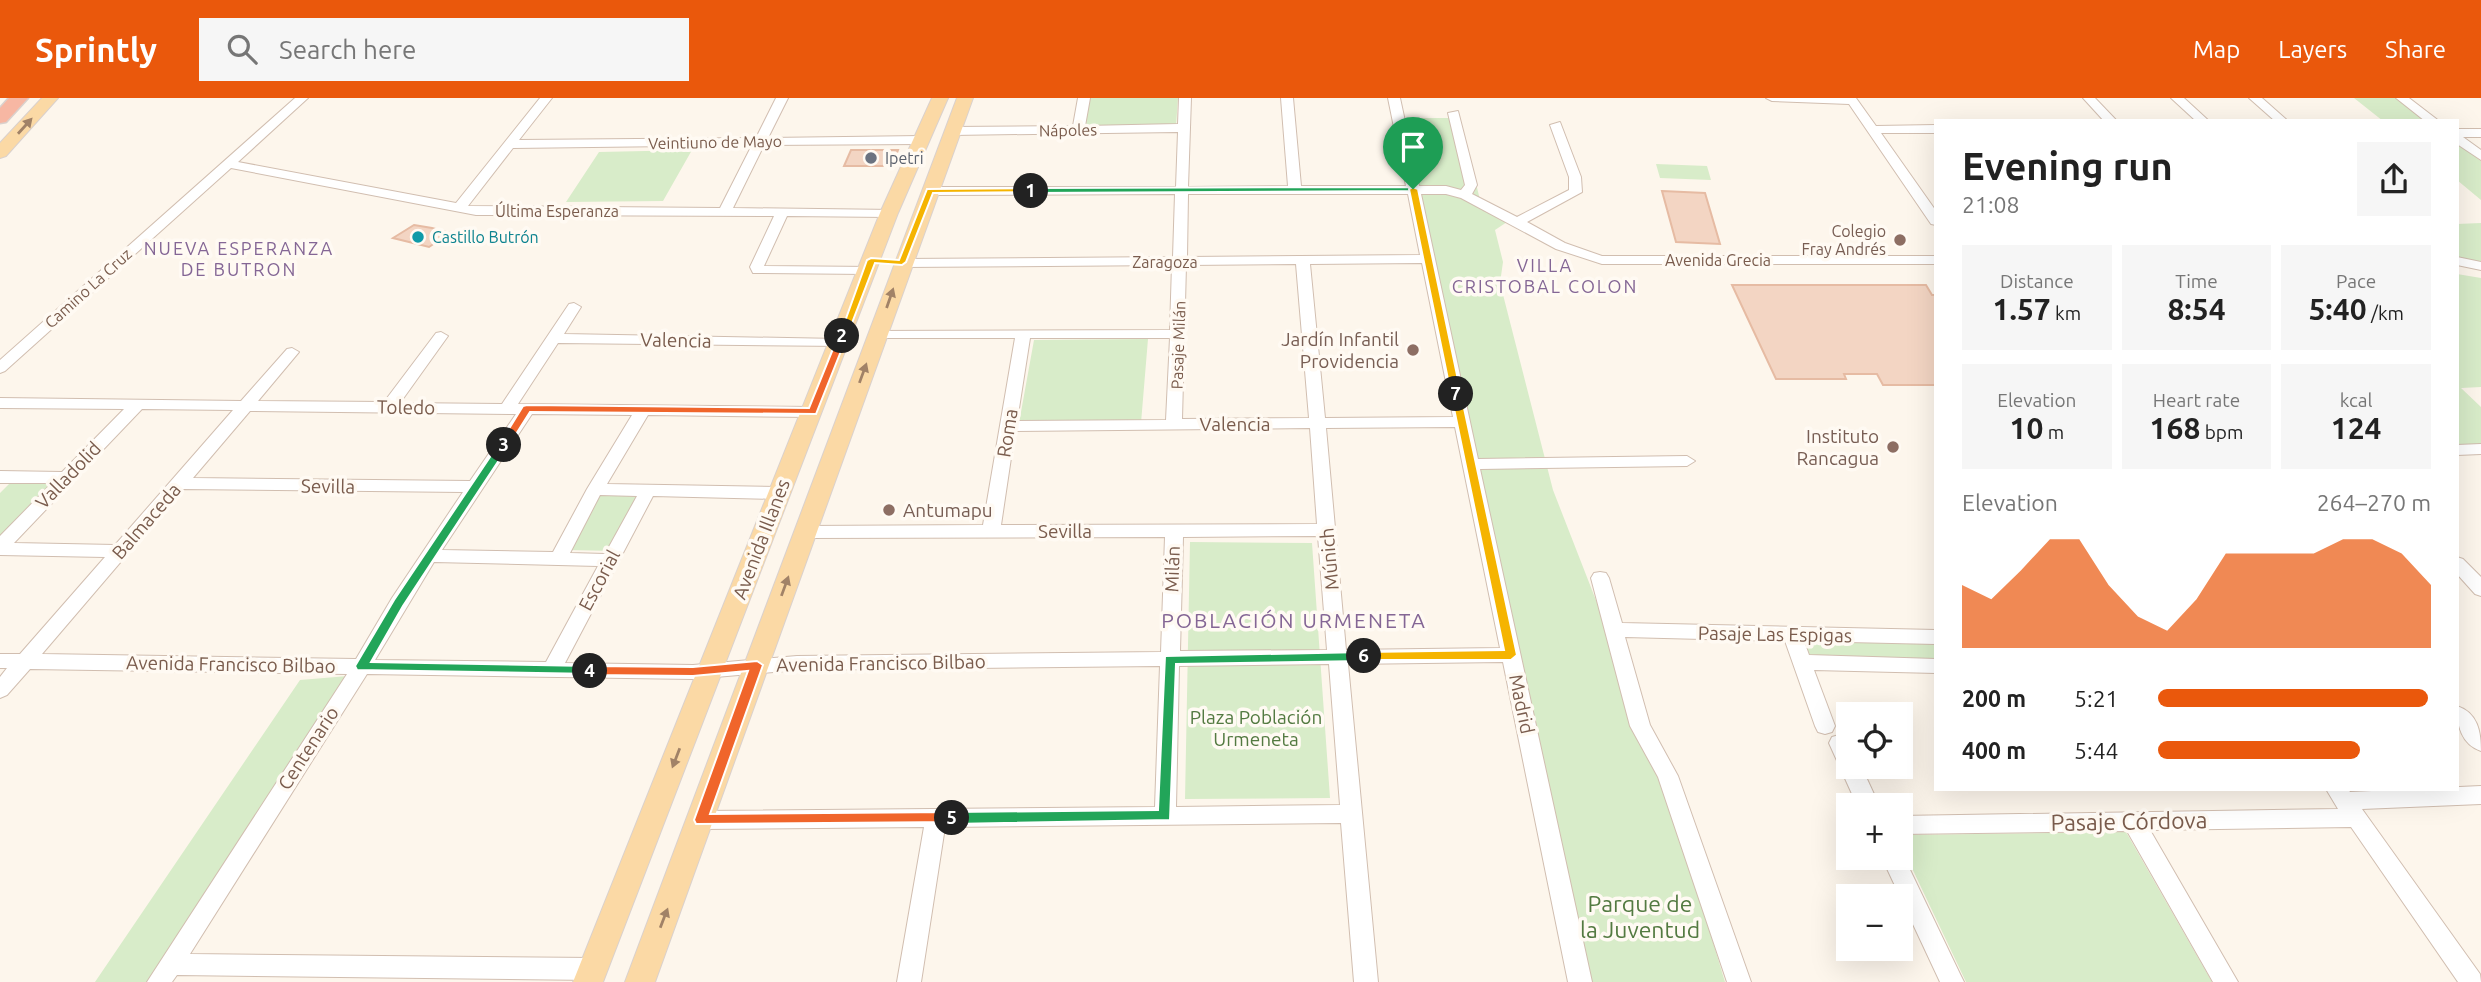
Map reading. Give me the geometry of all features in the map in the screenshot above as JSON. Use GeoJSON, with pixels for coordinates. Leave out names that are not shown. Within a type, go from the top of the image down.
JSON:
{"type":"FeatureCollection","features":[{"type":"Feature","properties":{"kind":"highway"},"geometry":{"type":"LineString","coordinates":[[0,118],[19,98]]}},
{"type":"Feature","properties":{"kind":"main road"},"geometry":{"type":"LineString","coordinates":[[0,153],[50,98]]}},
{"type":"Feature","properties":{"kind":"main road","name":"Avenida Illanes"},"geometry":{"type":"LineString","coordinates":[[590,975],[889,213],[940,98]]}},
{"type":"Feature","properties":{"kind":"main road","name":"Avenida Illanes"},"geometry":{"type":"LineString","coordinates":[[640,982],[902,262],[965,98]]}},
{"type":"Feature","properties":{"kind":"main road"},"geometry":{"type":"LineString","coordinates":[[918,146],[945,150]]}},
{"type":"Feature","properties":{"kind":"main road"},"geometry":{"type":"LineString","coordinates":[[906,174],[917,187],[930,191]]}},
{"type":"Feature","properties":{"kind":"main road"},"geometry":{"type":"LineString","coordinates":[[889,213],[902,216],[915,231]]}},
{"type":"Feature","properties":{"kind":"main road"},"geometry":{"type":"LineString","coordinates":[[869,265],[902,262]]}},
{"type":"Feature","properties":{"kind":"street","name":"Camino La Cruz"},"geometry":{"type":"LineString","coordinates":[[0,368],[302,98]]}},
{"type":"Feature","properties":{"kind":"street"},"geometry":{"type":"LineString","coordinates":[[459,208],[545,98]]}},
{"type":"Feature","properties":{"kind":"street"},"geometry":{"type":"LineString","coordinates":[[725,211],[782,98]]}},
{"type":"Feature","properties":{"kind":"street"},"geometry":{"type":"LineString","coordinates":[[1079,130],[1084,98]]}},
{"type":"Feature","properties":{"kind":"street","name":"Pasaje Milán"},"geometry":{"type":"LineString","coordinates":[[1174,425],[1185,98]]}},
{"type":"Feature","properties":{"kind":"street"},"geometry":{"type":"LineString","coordinates":[[1287,98],[1295,191]]}},
{"type":"Feature","properties":{"kind":"street","name":"Madrid"},"geometry":{"type":"LineString","coordinates":[[1394,98],[1580,982]]}},
{"type":"Feature","properties":{"kind":"street"},"geometry":{"type":"LineString","coordinates":[[1772,98],[1851,99],[1934,218]]}},
{"type":"Feature","properties":{"kind":"street"},"geometry":{"type":"LineString","coordinates":[[2090,98],[2109,119]]}},
{"type":"Feature","properties":{"kind":"street"},"geometry":{"type":"LineString","coordinates":[[2177,98],[2201,119]]}},
{"type":"Feature","properties":{"kind":"street"},"geometry":{"type":"LineString","coordinates":[[2255,98],[2280,119]]}},
{"type":"Feature","properties":{"kind":"street"},"geometry":{"type":"LineString","coordinates":[[2402,98],[2430,119]]}},
{"type":"Feature","properties":{"kind":"street"},"geometry":{"type":"LineString","coordinates":[[1454,113],[1471,185],[1465,195]]}},
{"type":"Feature","properties":{"kind":"street"},"geometry":{"type":"LineString","coordinates":[[1515,223],[1576,192],[1575,177],[1556,125]]}},
{"type":"Feature","properties":{"kind":"street","name":"Nápoles"},"geometry":{"type":"LineString","coordinates":[[952,131],[1184,128]]}},
{"type":"Feature","properties":{"kind":"street"},"geometry":{"type":"LineString","coordinates":[[1871,130],[1934,128]]}},
{"type":"Feature","properties":{"kind":"street"},"geometry":{"type":"LineString","coordinates":[[2459,136],[2481,133]]}},
{"type":"Feature","properties":{"kind":"street"},"geometry":{"type":"LineString","coordinates":[[2459,138],[2481,156]]}},
{"type":"Feature","properties":{"kind":"street","name":"Veintiuno de Mayo"},"geometry":{"type":"LineString","coordinates":[[509,145],[760,142],[918,146]]}},
{"type":"Feature","properties":{"kind":"street","name":"Última Esperanza"},"geometry":{"type":"LineString","coordinates":[[228,164],[459,208],[495,212],[889,213]]}},
{"type":"Feature","properties":{"kind":"street","name":"Avenida Grecia"},"geometry":{"type":"LineString","coordinates":[[930,191],[1446,190],[1465,195],[1562,249],[1602,260],[1934,261]]}},
{"type":"Feature","properties":{"kind":"street"},"geometry":{"type":"LineString","coordinates":[[783,211],[758,270],[869,265]]}},
{"type":"Feature","properties":{"kind":"street","name":"Zaragoza"},"geometry":{"type":"LineString","coordinates":[[902,262],[1428,259]]}},
{"type":"Feature","properties":{"kind":"street","name":"Múnich"},"geometry":{"type":"LineString","coordinates":[[1303,261],[1366,982]]}},
{"type":"Feature","properties":{"kind":"street"},"geometry":{"type":"LineString","coordinates":[[2459,261],[2481,266]]}},
{"type":"Feature","properties":{"kind":"street","name":"Centenario"},"geometry":{"type":"LineString","coordinates":[[165,973],[362,666],[398,603],[477,487],[554,338],[573,307]]}},
{"type":"Feature","properties":{"kind":"street"},"geometry":{"type":"LineString","coordinates":[[877,334],[1178,334]]}},
{"type":"Feature","properties":{"kind":"street","name":"Roma"},"geometry":{"type":"LineString","coordinates":[[991,531],[1024,334]]}},
{"type":"Feature","properties":{"kind":"street"},"geometry":{"type":"LineString","coordinates":[[390,407],[441,336]]}},
{"type":"Feature","properties":{"kind":"street","name":"Valencia"},"geometry":{"type":"LineString","coordinates":[[554,338],[839,343]]}},
{"type":"Feature","properties":{"kind":"street","name":"Balmaceda"},"geometry":{"type":"LineString","coordinates":[[0,690],[292,352]]}},
{"type":"Feature","properties":{"kind":"street","name":"Toledo"},"geometry":{"type":"LineString","coordinates":[[0,403],[812,412]]}},
{"type":"Feature","properties":{"kind":"street","name":"Valladolid"},"geometry":{"type":"LineString","coordinates":[[0,548],[137,405]]}},
{"type":"Feature","properties":{"kind":"street"},"geometry":{"type":"LineString","coordinates":[[558,559],[595,489],[643,410]]}},
{"type":"Feature","properties":{"kind":"street","name":"Valencia"},"geometry":{"type":"LineString","coordinates":[[1008,426],[1462,422]]}},
{"type":"Feature","properties":{"kind":"street"},"geometry":{"type":"LineString","coordinates":[[2468,449],[2481,465]]}},
{"type":"Feature","properties":{"kind":"street"},"geometry":{"type":"LineString","coordinates":[[1471,464],[1687,461]]}},
{"type":"Feature","properties":{"kind":"street"},"geometry":{"type":"LineString","coordinates":[[7,477],[66,478]]}},
{"type":"Feature","properties":{"kind":"street","name":"Valladolid"},"geometry":{"type":"LineString","coordinates":[[0,491],[7,477]]}},
{"type":"Feature","properties":{"kind":"street","name":"Sevilla"},"geometry":{"type":"LineString","coordinates":[[179,483],[477,487]]}},
{"type":"Feature","properties":{"kind":"street"},"geometry":{"type":"LineString","coordinates":[[595,489],[779,493]]}},
{"type":"Feature","properties":{"kind":"street","name":"Escorial"},"geometry":{"type":"LineString","coordinates":[[551,670],[648,491]]}},
{"type":"Feature","properties":{"kind":"street","name":"Sevilla"},"geometry":{"type":"LineString","coordinates":[[804,532],[1326,530]]}},
{"type":"Feature","properties":{"kind":"street","name":"Milán"},"geometry":{"type":"LineString","coordinates":[[1165,816],[1174,531]]}},
{"type":"Feature","properties":{"kind":"street"},"geometry":{"type":"LineString","coordinates":[[0,548],[120,551]]}},
{"type":"Feature","properties":{"kind":"street"},"geometry":{"type":"LineString","coordinates":[[430,556],[609,560]]}},
{"type":"Feature","properties":{"kind":"street"},"geometry":{"type":"LineString","coordinates":[[2459,565],[2481,589]]}},
{"type":"Feature","properties":{"kind":"street"},"geometry":{"type":"LineString","coordinates":[[1600,578],[1640,726],[1668,776],[1739,982]]}},
{"type":"Feature","properties":{"kind":"street","name":"Pasaje Las Espigas"},"geometry":{"type":"LineString","coordinates":[[1615,630],[1934,637]]}},
{"type":"Feature","properties":{"kind":"street"},"geometry":{"type":"LineString","coordinates":[[1792,634],[1825,726]]}},
{"type":"Feature","properties":{"kind":"street"},"geometry":{"type":"LineString","coordinates":[[1906,637],[1926,666]]}},
{"type":"Feature","properties":{"kind":"street","name":"Avenida Francisco Bilbao"},"geometry":{"type":"LineString","coordinates":[[0,661],[710,670],[757,665],[1511,655]]}},
{"type":"Feature","properties":{"kind":"street"},"geometry":{"type":"LineString","coordinates":[[1802,663],[1926,666]]}},
{"type":"Feature","properties":{"kind":"street"},"geometry":{"type":"LineString","coordinates":[[2459,716],[2481,743]]}},
{"type":"Feature","properties":{"kind":"street","name":"Pasaje Córdova"},"geometry":{"type":"LineString","coordinates":[[1913,825],[2133,821],[2481,795]]}},
{"type":"Feature","properties":{"kind":"street"},"geometry":{"type":"LineString","coordinates":[[2346,803],[2472,982]]}},
{"type":"Feature","properties":{"kind":"street"},"geometry":{"type":"LineString","coordinates":[[701,820],[1351,814]]}},
{"type":"Feature","properties":{"kind":"street"},"geometry":{"type":"LineString","coordinates":[[909,982],[936,818]]}},
{"type":"Feature","properties":{"kind":"street"},"geometry":{"type":"LineString","coordinates":[[2133,821],[2226,982]]}},
{"type":"Feature","properties":{"kind":"street"},"geometry":{"type":"LineString","coordinates":[[1899,870],[1952,982]]}},
{"type":"Feature","properties":{"kind":"street"},"geometry":{"type":"LineString","coordinates":[[165,973],[590,975]]}},
{"type":"Feature","properties":{"kind":"green space"},"geometry":{"type":"Polygon","coordinates":[[[1089,98],[1178,98],[1176,126],[1085,127],[1089,98]]]}},
{"type":"Feature","properties":{"kind":"green space"},"geometry":{"type":"Polygon","coordinates":[[[2354,98],[2396,98],[2424,119],[2380,119],[2354,98]]]}},
{"type":"Feature","properties":{"kind":"green space","name":"Parque de la Juventud"},"geometry":{"type":"Polygon","coordinates":[[[1403,118],[1460,118],[1482,208],[1507,222],[1495,230],[1503,262],[1500,283],[1553,490],[1606,626],[1639,744],[1662,772],[1725,982],[1591,982],[1403,118]]]}},
{"type":"Feature","properties":{"kind":"green space"},"geometry":{"type":"Polygon","coordinates":[[[2459,144],[2481,161],[2481,200],[2459,182],[2459,144]]]}},
{"type":"Feature","properties":{"kind":"green space"},"geometry":{"type":"Polygon","coordinates":[[[692,150],[663,201],[566,202],[599,152],[692,150]]]}},
{"type":"Feature","properties":{"kind":"green space"},"geometry":{"type":"Polygon","coordinates":[[[1656,164],[1707,166],[1711,180],[1660,178],[1656,164]]]}},
{"type":"Feature","properties":{"kind":"green space"},"geometry":{"type":"Polygon","coordinates":[[[2481,223],[2481,264],[2459,259],[2459,224],[2481,223]]]}},
{"type":"Feature","properties":{"kind":"green space"},"geometry":{"type":"Polygon","coordinates":[[[2459,274],[2481,278],[2481,387],[2461,388],[2481,407],[2481,445],[2459,445],[2459,274]]]}},
{"type":"Feature","properties":{"kind":"green space"},"geometry":{"type":"Polygon","coordinates":[[[1148,339],[1141,423],[1019,423],[1034,340],[1148,339]]]}},
{"type":"Feature","properties":{"kind":"green space"},"geometry":{"type":"Polygon","coordinates":[[[10,483],[59,484],[0,541],[0,493],[10,483]]]}},
{"type":"Feature","properties":{"kind":"green space"},"geometry":{"type":"Polygon","coordinates":[[[601,486],[648,487],[616,551],[567,550],[601,486]]]}},
{"type":"Feature","properties":{"kind":"green space","name":"Plaza Población Urmeneta"},"geometry":{"type":"Polygon","coordinates":[[[1190,542],[1312,543],[1330,798],[1185,799],[1190,542]]]}},
{"type":"Feature","properties":{"kind":"green space"},"geometry":{"type":"Polygon","coordinates":[[[1792,634],[1934,637],[1934,666],[1802,662],[1792,634]]]}},
{"type":"Feature","properties":{"kind":"green space"},"geometry":{"type":"Polygon","coordinates":[[[348,676],[151,982],[95,982],[300,680],[348,676]]]}},
{"type":"Feature","properties":{"kind":"green space"},"geometry":{"type":"Polygon","coordinates":[[[2126,832],[2212,982],[1966,982],[1913,870],[1913,835],[2126,832]]]}},
{"type":"Feature","properties":{"kind":"building","name":"Ipetri"},"geometry":{"type":"Polygon","coordinates":[[[851,150],[898,150],[892,166],[844,166],[851,150]]]}},
{"type":"Feature","properties":{"kind":"building"},"geometry":{"type":"Polygon","coordinates":[[[1662,191],[1705,193],[1720,244],[1676,242],[1662,191]]]}},
{"type":"Feature","properties":{"kind":"building","name":"Castillo Butrón"},"geometry":{"type":"Polygon","coordinates":[[[414,225],[450,233],[429,247],[393,238],[414,225]]]}},
{"type":"Feature","properties":{"kind":"building"},"geometry":{"type":"Polygon","coordinates":[[[1732,285],[1926,285],[1934,295],[1934,385],[1883,385],[1877,374],[1844,374],[1846,379],[1776,379],[1732,285]]]}},
{"type":"Feature","properties":{"kind":"place","name":"Ipetri"},"geometry":{"type":"Point","coordinates":[871,158]}},
{"type":"Feature","properties":{"kind":"place","name":"Castillo Butrón"},"geometry":{"type":"Point","coordinates":[418,237]}},
{"type":"Feature","properties":{"kind":"place","name":"Colegio Fray Andrés"},"geometry":{"type":"Point","coordinates":[1900,240]}},
{"type":"Feature","properties":{"kind":"place","name":"Jardín Infantil Providencia"},"geometry":{"type":"Point","coordinates":[1413,350]}},
{"type":"Feature","properties":{"kind":"place","name":"Instituto Rancagua"},"geometry":{"type":"Point","coordinates":[1893,447]}},
{"type":"Feature","properties":{"kind":"place","name":"Antumapu"},"geometry":{"type":"Point","coordinates":[889,510]}},
{"type":"Feature","properties":{"kind":"district","name":"NUEVA ESPERANZA DE BUTRON"},"geometry":{"type":"Point","coordinates":[239,258]}},
{"type":"Feature","properties":{"kind":"district","name":"VILLA CRISTOBAL COLON"},"geometry":{"type":"Point","coordinates":[1545,275]}},
{"type":"Feature","properties":{"kind":"district","name":"POBLACIÓN URMENETA"},"geometry":{"type":"Point","coordinates":[1294,620]}},
{"type":"Feature","properties":{"kind":"route"},"geometry":{"type":"LineString","coordinates":[[1413,189],[1511,655],[1170,659],[1165,816],[701,820],[757,665],[693,671],[362,666],[398,603],[527,409],[812,412],[871,260],[883,263],[902,262],[930,191],[1413,189]]}}]}
